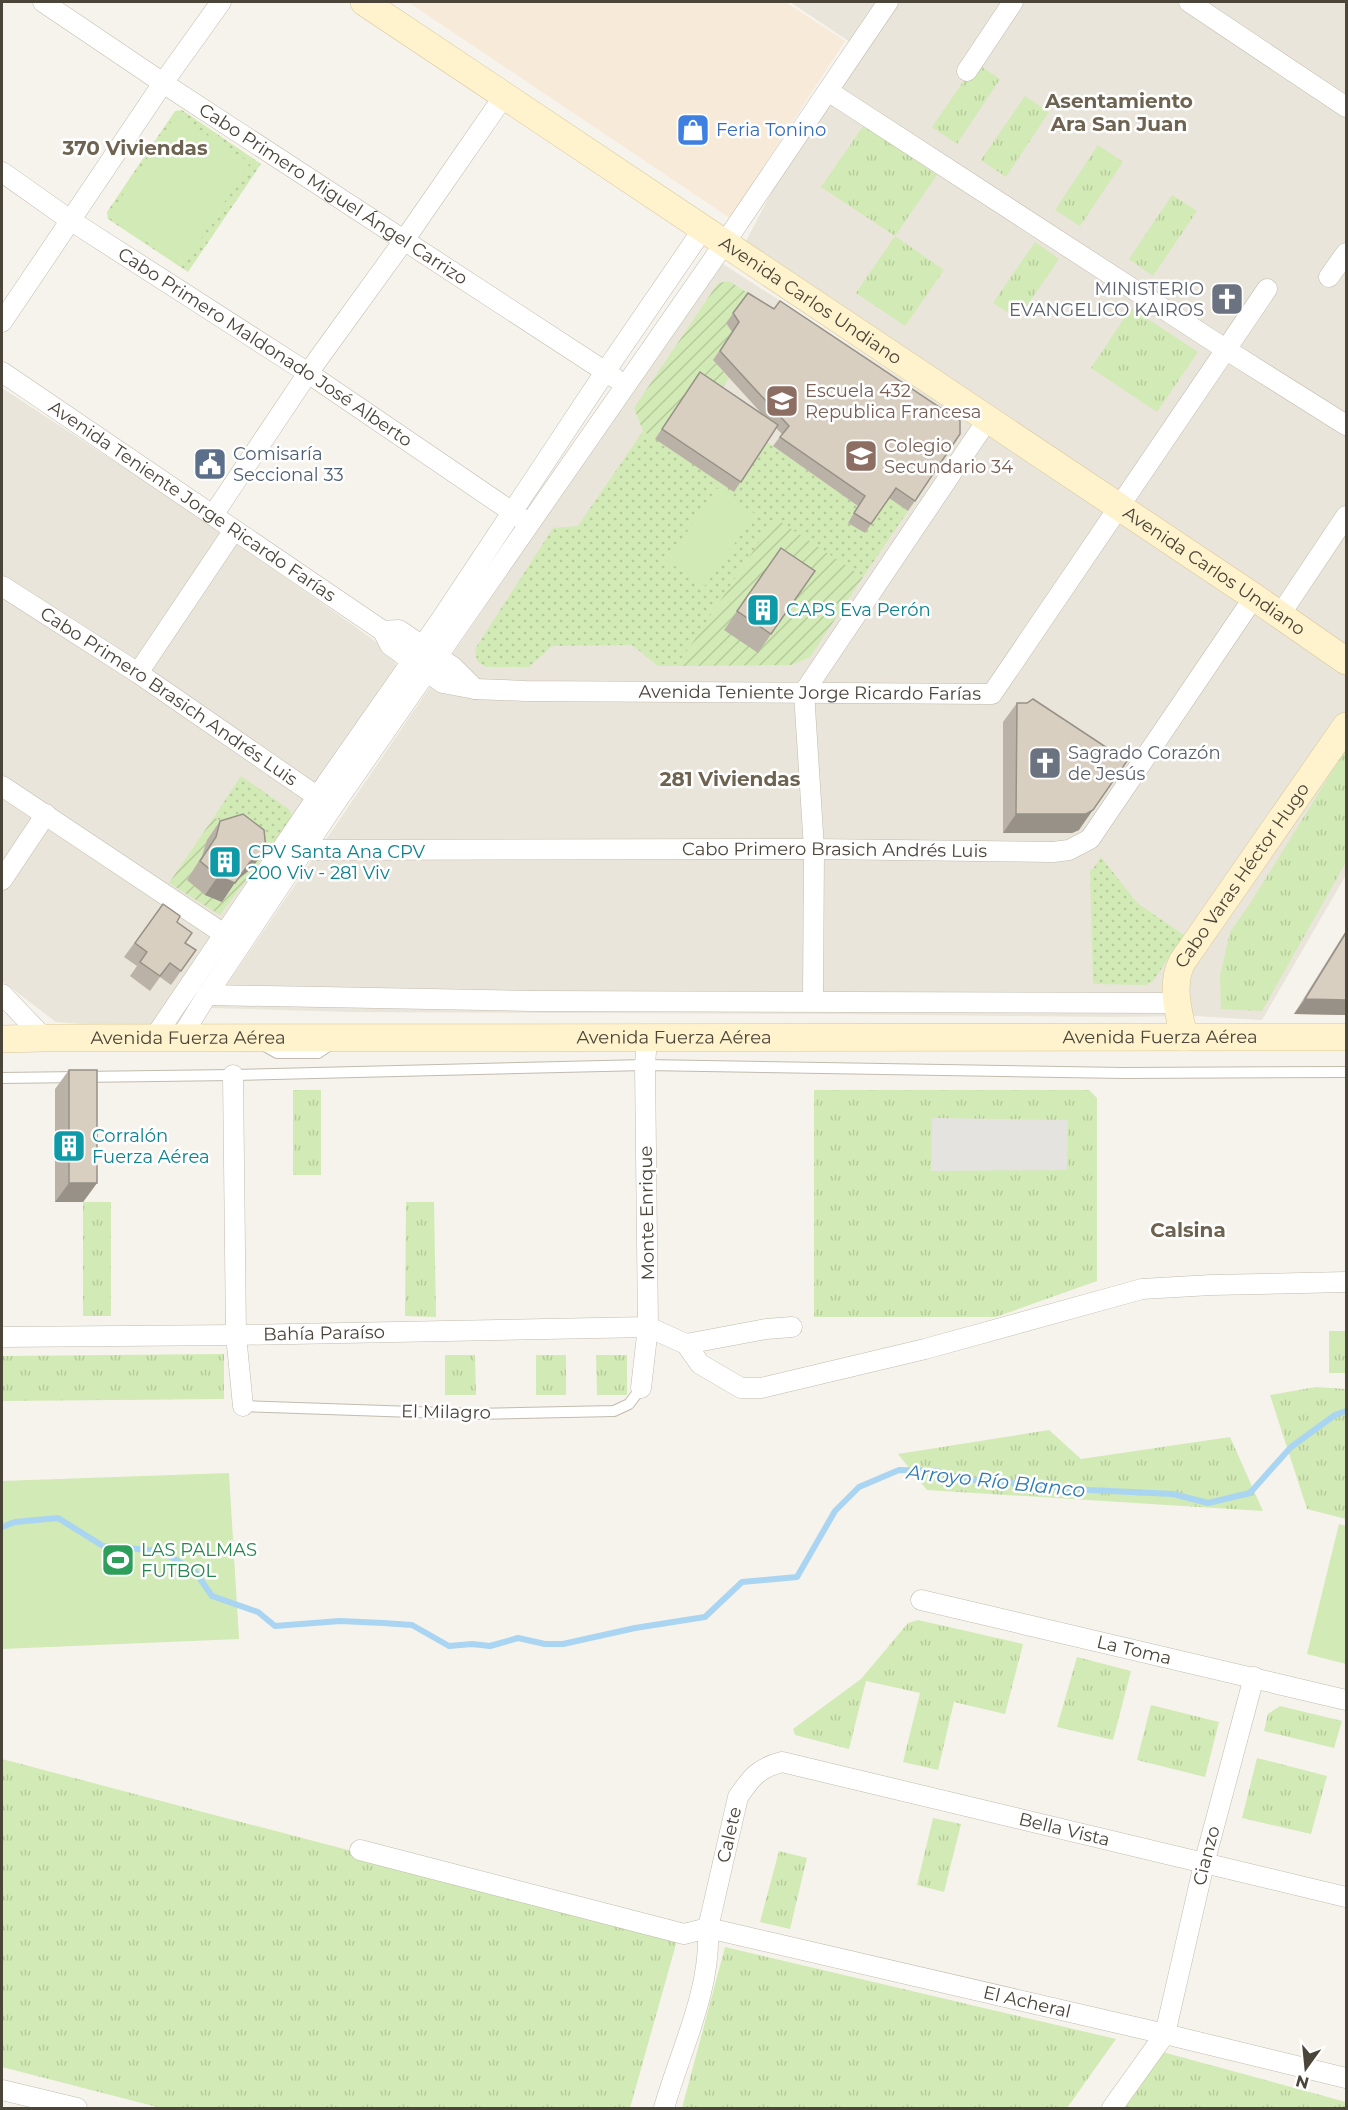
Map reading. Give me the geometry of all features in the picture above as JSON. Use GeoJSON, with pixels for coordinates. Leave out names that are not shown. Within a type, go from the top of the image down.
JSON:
{"type":"FeatureCollection","features":[{"type":"Feature","properties":{"kind":"street","name":"Cabo Primero Miguel Ángel Carrizo"},"geometry":{"type":"LineString","coordinates":[[43,2],[625,384]]}},
{"type":"Feature","properties":{"kind":"street"},"geometry":{"type":"LineString","coordinates":[[2,322],[163,82],[221,2]]}},
{"type":"Feature","properties":{"kind":"street","name":"Avenida Carlos Undiano"},"geometry":{"type":"LineString","coordinates":[[364,2],[1347,661]]}},
{"type":"Feature","properties":{"kind":"street"},"geometry":{"type":"LineString","coordinates":[[425,659],[512,511],[605,372],[828,90],[888,2]]}},
{"type":"Feature","properties":{"kind":"street"},"geometry":{"type":"LineString","coordinates":[[967,71],[1013,2]]}},
{"type":"Feature","properties":{"kind":"street"},"geometry":{"type":"LineString","coordinates":[[1189,2],[1347,107]]}},
{"type":"Feature","properties":{"kind":"street"},"geometry":{"type":"LineString","coordinates":[[828,90],[1347,425]]}},
{"type":"Feature","properties":{"kind":"street"},"geometry":{"type":"LineString","coordinates":[[213,516],[308,373],[504,96]]}},
{"type":"Feature","properties":{"kind":"street","name":"Cabo Primero Maldonado José Alberto"},"geometry":{"type":"LineString","coordinates":[[2,172],[70,220],[308,373],[530,524]]}},
{"type":"Feature","properties":{"kind":"street"},"geometry":{"type":"LineString","coordinates":[[167,1039],[325,802],[425,659],[530,524],[625,384],[713,237]]}},
{"type":"Feature","properties":{"kind":"street"},"geometry":{"type":"LineString","coordinates":[[1329,277],[1347,253]]}},
{"type":"Feature","properties":{"kind":"street"},"geometry":{"type":"LineString","coordinates":[[1119,508],[1267,289]]}},
{"type":"Feature","properties":{"kind":"street","name":"Avenida Teniente Jorge Ricardo Farías"},"geometry":{"type":"LineString","coordinates":[[2,372],[383,631],[390,645],[453,667],[475,689],[992,694],[1119,508]]}},
{"type":"Feature","properties":{"kind":"street"},"geometry":{"type":"LineString","coordinates":[[813,1001],[814,849],[804,692],[988,419]]}},
{"type":"Feature","properties":{"kind":"street"},"geometry":{"type":"LineString","coordinates":[[1280,615],[1347,516]]}},
{"type":"Feature","properties":{"kind":"street"},"geometry":{"type":"LineString","coordinates":[[138,673],[234,530]]}},
{"type":"Feature","properties":{"kind":"street","name":"Cabo Primero Brasich Andrés Luis"},"geometry":{"type":"LineString","coordinates":[[2,589],[138,673],[325,802]]}},
{"type":"Feature","properties":{"kind":"street","name":"Cabo Primero Brasich Andrés Luis"},"geometry":{"type":"LineString","coordinates":[[296,845],[1053,852],[1069,850],[1090,839],[1254,597]]}},
{"type":"Feature","properties":{"kind":"street","name":"Cabo Varas Héctor Hugo"},"geometry":{"type":"LineString","coordinates":[[1184,1037],[1177,1003],[1176,979],[1182,962],[1347,726]]}},
{"type":"Feature","properties":{"kind":"street"},"geometry":{"type":"LineString","coordinates":[[2,786],[233,940]]}},
{"type":"Feature","properties":{"kind":"street"},"geometry":{"type":"LineString","coordinates":[[2,880],[45,814]]}},
{"type":"Feature","properties":{"kind":"street"},"geometry":{"type":"LineString","coordinates":[[167,1039],[207,995],[233,940]]}},
{"type":"Feature","properties":{"kind":"street"},"geometry":{"type":"LineString","coordinates":[[207,995],[532,1001],[1177,1003]]}},
{"type":"Feature","properties":{"kind":"street"},"geometry":{"type":"LineString","coordinates":[[3,996],[44,1038]]}},
{"type":"Feature","properties":{"kind":"street","name":"Avenida Fuerza Aérea"},"geometry":{"type":"LineString","coordinates":[[2,1040],[167,1039],[270,1034],[647,1038],[1347,1037]]}},
{"type":"Feature","properties":{"kind":"street","name":"Monte Enrique"},"geometry":{"type":"LineString","coordinates":[[641,1388],[648,1327],[645,1065],[647,1038]]}},
{"type":"Feature","properties":{"kind":"street"},"geometry":{"type":"LineString","coordinates":[[233,1075],[236,1335],[243,1406]]}},
{"type":"Feature","properties":{"kind":"street"},"geometry":{"type":"LineString","coordinates":[[648,1327],[686,1344],[700,1364],[741,1388],[761,1388],[925,1349],[1142,1288],[1347,1282]]}},
{"type":"Feature","properties":{"kind":"street","name":"Bahía Paraíso"},"geometry":{"type":"LineString","coordinates":[[2,1337],[648,1327]]}},
{"type":"Feature","properties":{"kind":"street"},"geometry":{"type":"LineString","coordinates":[[686,1344],[766,1329],[792,1327]]}},
{"type":"Feature","properties":{"kind":"street","name":"La Toma"},"geometry":{"type":"LineString","coordinates":[[921,1600],[1347,1700]]}},
{"type":"Feature","properties":{"kind":"street","name":"Cianzo"},"geometry":{"type":"LineString","coordinates":[[1165,2034],[1204,1864],[1254,1677]]}},
{"type":"Feature","properties":{"kind":"street","name":"Bella Vista"},"geometry":{"type":"LineString","coordinates":[[782,1762],[1347,1897]]}},
{"type":"Feature","properties":{"kind":"street","name":"Calete"},"geometry":{"type":"LineString","coordinates":[[664,2109],[700,2005],[709,1948],[708,1928],[738,1797],[749,1781],[767,1766],[782,1762]]}},
{"type":"Feature","properties":{"kind":"street"},"geometry":{"type":"LineString","coordinates":[[360,1850],[684,1934],[708,1928]]}},
{"type":"Feature","properties":{"kind":"street","name":"El Acheral"},"geometry":{"type":"LineString","coordinates":[[708,1928],[1347,2078]]}},
{"type":"Feature","properties":{"kind":"street"},"geometry":{"type":"LineString","coordinates":[[1112,2109],[1131,2078],[1165,2034]]}},
{"type":"Feature","properties":{"kind":"street"},"geometry":{"type":"LineString","coordinates":[[2,2090],[77,2109]]}},
{"type":"Feature","properties":{"kind":"lane"},"geometry":{"type":"LineString","coordinates":[[2,1078],[645,1065],[1124,1073],[1347,1072]]}},
{"type":"Feature","properties":{"kind":"lane","name":"El Milagro"},"geometry":{"type":"LineString","coordinates":[[243,1406],[472,1414],[614,1411],[629,1404],[641,1388]]}},
{"type":"Feature","properties":{"kind":"shaded area","name":"Feria Tonino"},"geometry":{"type":"Polygon","coordinates":[[[408,2],[785,2],[845,41],[730,218],[408,2]]]}},
{"type":"Feature","properties":{"kind":"shaded area"},"geometry":{"type":"Polygon","coordinates":[[[790,2],[1346,2],[1346,651],[746,241],[850,42],[790,2]]]}},
{"type":"Feature","properties":{"kind":"shaded area","name":"281 Viviendas"},"geometry":{"type":"Polygon","coordinates":[[[720,262],[965,420],[1346,673],[1346,875],[1262,1020],[1195,1016],[351,1012],[211,1008],[720,262]]]}},
{"type":"Feature","properties":{"kind":"shaded area"},"geometry":{"type":"Polygon","coordinates":[[[2,388],[166,495],[336,613],[395,657],[396,668],[149,1029],[56,1022],[2,981],[2,388]]]}},
{"type":"Feature","properties":{"kind":"shaded area"},"geometry":{"type":"Polygon","coordinates":[[[932,1118],[1068,1120],[1067,1170],[931,1171],[932,1118]]]}},
{"type":"Feature","properties":{"kind":"green space"},"geometry":{"type":"Polygon","coordinates":[[[976,63],[1000,79],[957,144],[932,127],[976,63]]]}},
{"type":"Feature","properties":{"kind":"green space"},"geometry":{"type":"Polygon","coordinates":[[[1025,96],[1049,112],[1006,177],[981,160],[1025,96]]]}},
{"type":"Feature","properties":{"kind":"green space"},"geometry":{"type":"Polygon","coordinates":[[[182,110],[261,164],[188,272],[108,219],[107,212],[175,111],[182,110]]]}},
{"type":"Feature","properties":{"kind":"green space"},"geometry":{"type":"Polygon","coordinates":[[[176,115],[250,163],[183,266],[108,217],[176,115]]]}},
{"type":"Feature","properties":{"kind":"green space"},"geometry":{"type":"Polygon","coordinates":[[[864,125],[937,175],[895,236],[821,187],[864,125]]]}},
{"type":"Feature","properties":{"kind":"green space"},"geometry":{"type":"Polygon","coordinates":[[[1098,145],[1123,162],[1080,226],[1055,210],[1098,145]]]}},
{"type":"Feature","properties":{"kind":"green space"},"geometry":{"type":"Polygon","coordinates":[[[1172,195],[1197,211],[1153,276],[1129,259],[1172,195]]]}},
{"type":"Feature","properties":{"kind":"green space"},"geometry":{"type":"Polygon","coordinates":[[[895,236],[944,270],[905,326],[856,293],[895,236]]]}},
{"type":"Feature","properties":{"kind":"green space"},"geometry":{"type":"Polygon","coordinates":[[[1035,242],[1059,259],[1018,319],[993,303],[1035,242]]]}},
{"type":"Feature","properties":{"kind":"green space"},"geometry":{"type":"Polygon","coordinates":[[[729,281],[774,310],[726,323],[732,332],[713,360],[729,378],[716,397],[693,382],[655,439],[643,431],[634,408],[718,283],[729,281]]]}},
{"type":"Feature","properties":{"kind":"green space"},"geometry":{"type":"Polygon","coordinates":[[[1131,308],[1198,352],[1157,412],[1091,368],[1131,308]]]}},
{"type":"Feature","properties":{"kind":"green space"},"geometry":{"type":"Polygon","coordinates":[[[643,431],[734,491],[767,442],[858,506],[848,523],[889,497],[908,511],[863,577],[775,519],[677,666],[658,666],[632,645],[552,646],[529,667],[486,667],[477,661],[475,649],[553,528],[578,526],[643,431]]]}},
{"type":"Feature","properties":{"kind":"green space"},"geometry":{"type":"Polygon","coordinates":[[[717,488],[755,514],[705,586],[667,561],[717,488]]]}},
{"type":"Feature","properties":{"kind":"green space"},"geometry":{"type":"Polygon","coordinates":[[[775,518],[863,577],[810,657],[792,665],[677,666],[775,518]]]}},
{"type":"Feature","properties":{"kind":"green space"},"geometry":{"type":"Polygon","coordinates":[[[1346,749],[1346,862],[1262,1011],[1221,1009],[1220,976],[1230,932],[1346,749]]]}},
{"type":"Feature","properties":{"kind":"green space"},"geometry":{"type":"Polygon","coordinates":[[[241,776],[290,810],[292,817],[267,852],[214,817],[241,776]]]}},
{"type":"Feature","properties":{"kind":"green space"},"geometry":{"type":"Polygon","coordinates":[[[214,817],[267,852],[220,915],[169,883],[214,817]]]}},
{"type":"Feature","properties":{"kind":"green space"},"geometry":{"type":"Polygon","coordinates":[[[1101,857],[1137,903],[1184,935],[1153,981],[1146,985],[1093,984],[1090,869],[1093,869],[1101,857]]]}},
{"type":"Feature","properties":{"kind":"green space"},"geometry":{"type":"Polygon","coordinates":[[[293,1090],[321,1090],[321,1175],[293,1175],[293,1090]]]}},
{"type":"Feature","properties":{"kind":"green space"},"geometry":{"type":"Polygon","coordinates":[[[814,1090],[1089,1090],[1097,1098],[1097,1281],[996,1317],[814,1317],[814,1090]]]}},
{"type":"Feature","properties":{"kind":"green space"},"geometry":{"type":"Polygon","coordinates":[[[83,1202],[111,1202],[111,1316],[83,1316],[83,1202]]]}},
{"type":"Feature","properties":{"kind":"green space"},"geometry":{"type":"Polygon","coordinates":[[[406,1202],[434,1202],[436,1317],[405,1316],[406,1202]]]}},
{"type":"Feature","properties":{"kind":"green space"},"geometry":{"type":"Polygon","coordinates":[[[1329,1331],[1346,1331],[1346,1373],[1329,1373],[1329,1331]]]}},
{"type":"Feature","properties":{"kind":"green space"},"geometry":{"type":"Polygon","coordinates":[[[224,1354],[224,1399],[2,1401],[2,1356],[224,1354]]]}},
{"type":"Feature","properties":{"kind":"green space"},"geometry":{"type":"Polygon","coordinates":[[[445,1355],[475,1355],[476,1395],[445,1395],[445,1355]]]}},
{"type":"Feature","properties":{"kind":"green space"},"geometry":{"type":"Polygon","coordinates":[[[536,1355],[566,1355],[566,1395],[536,1395],[536,1355]]]}},
{"type":"Feature","properties":{"kind":"green space"},"geometry":{"type":"Polygon","coordinates":[[[596,1355],[627,1355],[627,1395],[597,1395],[596,1355]]]}},
{"type":"Feature","properties":{"kind":"green space"},"geometry":{"type":"Polygon","coordinates":[[[1316,1387],[1346,1389],[1346,1519],[1307,1509],[1270,1395],[1316,1387]]]}},
{"type":"Feature","properties":{"kind":"green space"},"geometry":{"type":"Polygon","coordinates":[[[1049,1430],[1081,1459],[1230,1437],[1263,1511],[927,1490],[898,1454],[1049,1430]]]}},
{"type":"Feature","properties":{"kind":"green space","name":"LAS PALMAS FUTBOL"},"geometry":{"type":"Polygon","coordinates":[[[229,1473],[239,1639],[2,1649],[2,1481],[229,1473]]]}},
{"type":"Feature","properties":{"kind":"green space"},"geometry":{"type":"Polygon","coordinates":[[[1339,1524],[1346,1526],[1346,1664],[1307,1654],[1339,1524]]]}},
{"type":"Feature","properties":{"kind":"green space"},"geometry":{"type":"Polygon","coordinates":[[[918,1620],[1023,1644],[1005,1714],[954,1702],[938,1770],[903,1762],[920,1693],[866,1681],[849,1749],[795,1735],[793,1729],[861,1679],[908,1623],[918,1620]]]}},
{"type":"Feature","properties":{"kind":"green space"},"geometry":{"type":"Polygon","coordinates":[[[1077,1657],[1131,1671],[1113,1740],[1057,1727],[1077,1657]]]}},
{"type":"Feature","properties":{"kind":"green space"},"geometry":{"type":"Polygon","coordinates":[[[1151,1705],[1219,1722],[1205,1777],[1137,1760],[1151,1705]]]}},
{"type":"Feature","properties":{"kind":"green space"},"geometry":{"type":"Polygon","coordinates":[[[1280,1706],[1342,1721],[1334,1748],[1264,1731],[1268,1714],[1280,1706]]]}},
{"type":"Feature","properties":{"kind":"green space"},"geometry":{"type":"Polygon","coordinates":[[[1257,1758],[1327,1776],[1311,1834],[1242,1818],[1257,1758]]]}},
{"type":"Feature","properties":{"kind":"green space"},"geometry":{"type":"Polygon","coordinates":[[[2,1759],[678,1937],[630,2108],[161,2108],[2,2067],[2,1759]]]}},
{"type":"Feature","properties":{"kind":"green space"},"geometry":{"type":"Polygon","coordinates":[[[933,1818],[961,1824],[944,1892],[917,1885],[933,1818]]]}},
{"type":"Feature","properties":{"kind":"green space"},"geometry":{"type":"Polygon","coordinates":[[[779,1851],[807,1858],[790,1929],[760,1922],[779,1851]]]}},
{"type":"Feature","properties":{"kind":"green space"},"geometry":{"type":"Polygon","coordinates":[[[725,1947],[1116,2039],[1067,2108],[682,2108],[725,1947]]]}},
{"type":"Feature","properties":{"kind":"green space"},"geometry":{"type":"Polygon","coordinates":[[[1155,2050],[1346,2102],[1346,2108],[1115,2108],[1155,2050]]]}},
{"type":"Feature","properties":{"kind":"building"},"geometry":{"type":"Polygon","coordinates":[[[748,293],[774,309],[780,301],[960,421],[960,434],[915,501],[896,488],[871,524],[854,513],[865,496],[780,437],[789,426],[720,351],[739,322],[733,313],[748,293]]]}},
{"type":"Feature","properties":{"kind":"building"},"geometry":{"type":"Polygon","coordinates":[[[700,372],[778,425],[741,482],[662,429],[700,372]]]}},
{"type":"Feature","properties":{"kind":"building","name":"CAPS Eva Perón"},"geometry":{"type":"Polygon","coordinates":[[[781,548],[815,571],[771,634],[737,611],[781,548]]]}},
{"type":"Feature","properties":{"kind":"building","name":"Sagrado Corazón de Jesús"},"geometry":{"type":"Polygon","coordinates":[[[1033,699],[1127,761],[1093,810],[1086,814],[1016,814],[1017,703],[1027,703],[1033,699]]]}},
{"type":"Feature","properties":{"kind":"building"},"geometry":{"type":"Polygon","coordinates":[[[243,814],[264,830],[266,849],[250,862],[235,883],[218,876],[200,861],[216,837],[220,821],[243,814]]]}},
{"type":"Feature","properties":{"kind":"building"},"geometry":{"type":"Polygon","coordinates":[[[163,904],[180,916],[177,922],[192,933],[185,943],[196,950],[181,971],[170,963],[160,976],[140,962],[147,952],[135,943],[163,904]]]}},
{"type":"Feature","properties":{"kind":"building"},"geometry":{"type":"Polygon","coordinates":[[[1347,931],[1347,1000],[1305,999],[1347,931]]]}},
{"type":"Feature","properties":{"kind":"building"},"geometry":{"type":"Polygon","coordinates":[[[69,1070],[97,1070],[97,1183],[69,1183],[69,1070]]]}},
{"type":"Feature","properties":{"kind":"waterway","name":"Arroyo Río Blanco"},"geometry":{"type":"LineString","coordinates":[[2,1527],[15,1522],[58,1518],[103,1546],[160,1551],[194,1570],[212,1596],[258,1612],[275,1626],[340,1621],[383,1623],[412,1625],[449,1646],[472,1644],[490,1646],[518,1638],[545,1644],[563,1644],[635,1628],[705,1617],[742,1582],[797,1577],[835,1511],[859,1487],[899,1470],[936,1471],[964,1479],[1089,1490],[1173,1494],[1208,1503],[1250,1493],[1291,1447],[1335,1415],[1346,1411]]}},
{"type":"Feature","properties":{"kind":"place","name":"Feria Tonino"},"geometry":{"type":"Point","coordinates":[693,130]}},
{"type":"Feature","properties":{"kind":"place","name":"MINISTERIO EVANGELICO KAIROS"},"geometry":{"type":"Point","coordinates":[1227,299]}},
{"type":"Feature","properties":{"kind":"place","name":"Escuela 432 Republica Francesa"},"geometry":{"type":"Point","coordinates":[782,401]}},
{"type":"Feature","properties":{"kind":"place","name":"Colegio Secundario 34"},"geometry":{"type":"Point","coordinates":[861,456]}},
{"type":"Feature","properties":{"kind":"place","name":"Comisaría Seccional 33"},"geometry":{"type":"Point","coordinates":[210,464]}},
{"type":"Feature","properties":{"kind":"place","name":"CAPS Eva Perón"},"geometry":{"type":"Point","coordinates":[763,610]}},
{"type":"Feature","properties":{"kind":"place","name":"Sagrado Corazón de Jesús"},"geometry":{"type":"Point","coordinates":[1045,763]}},
{"type":"Feature","properties":{"kind":"place","name":"CPV Santa Ana CPV 200 Viv - 281 Viv"},"geometry":{"type":"Point","coordinates":[225,862]}},
{"type":"Feature","properties":{"kind":"place","name":"Corralón Fuerza Aérea"},"geometry":{"type":"Point","coordinates":[69,1146]}},
{"type":"Feature","properties":{"kind":"place","name":"LAS PALMAS FUTBOL"},"geometry":{"type":"Point","coordinates":[118,1560]}},
{"type":"Feature","properties":{"kind":"district","name":"Asentamiento Ara San Juan"},"geometry":{"type":"Point","coordinates":[1119,112]}},
{"type":"Feature","properties":{"kind":"district","name":"370 Viviendas"},"geometry":{"type":"Point","coordinates":[135,148]}},
{"type":"Feature","properties":{"kind":"district","name":"281 Viviendas"},"geometry":{"type":"Point","coordinates":[730,779]}},
{"type":"Feature","properties":{"kind":"district","name":"Calsina"},"geometry":{"type":"Point","coordinates":[1188,1230]}}]}
